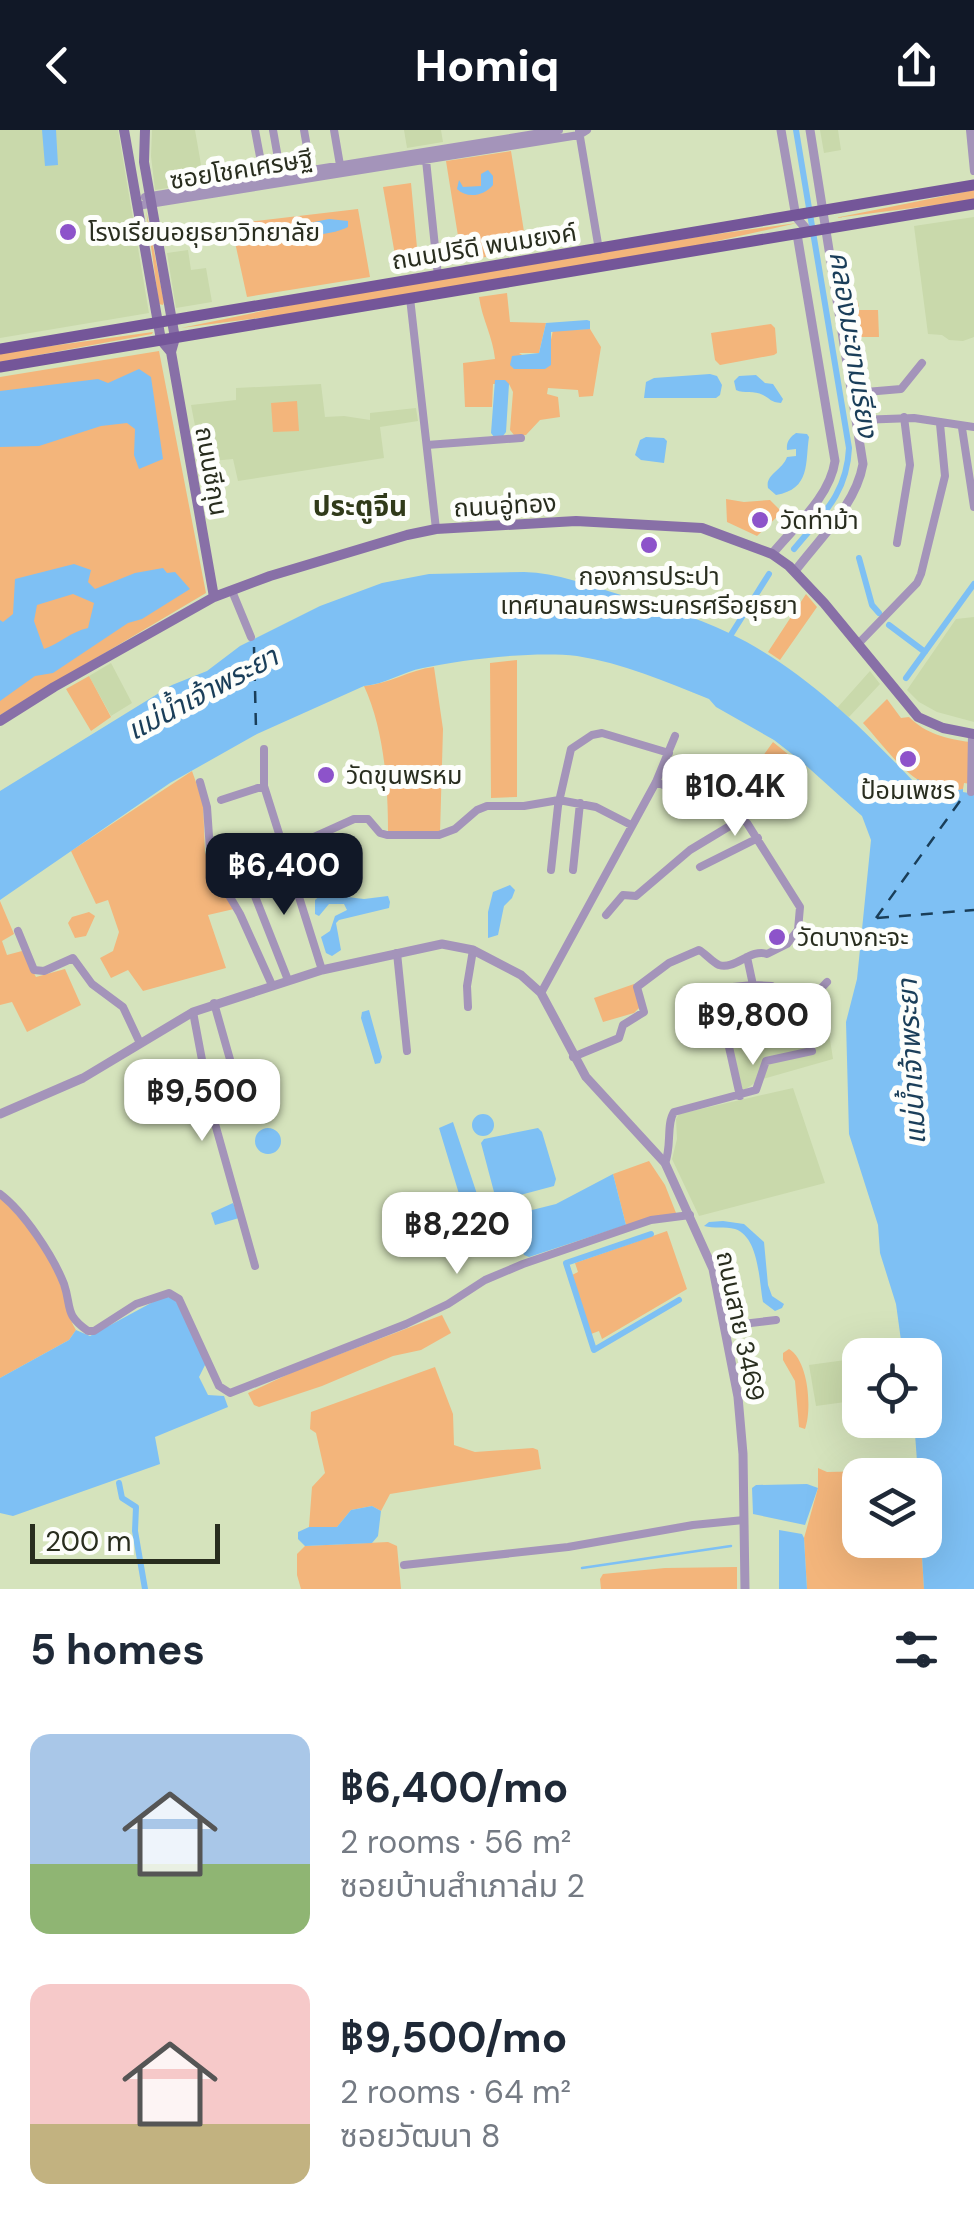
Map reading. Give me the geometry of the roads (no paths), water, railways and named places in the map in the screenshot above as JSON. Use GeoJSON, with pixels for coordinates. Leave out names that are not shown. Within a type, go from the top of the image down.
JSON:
{"type":"FeatureCollection","features":[{"type":"Feature","properties":{"kind":"main road"},"geometry":{"type":"LineString","coordinates":[[124,130],[161,340],[172,352]]}},
{"type":"Feature","properties":{"kind":"main road","name":"ถนนชีกุน"},"geometry":{"type":"LineString","coordinates":[[145,130],[144,162],[175,338],[172,352],[214,597]]}},
{"type":"Feature","properties":{"kind":"main road","name":"ถนนปรีดี พนมยงค์"},"geometry":{"type":"LineString","coordinates":[[0,367],[807,227],[820,213],[974,185]]}},
{"type":"Feature","properties":{"kind":"main road","name":"ถนนปรีดี พนมยงค์"},"geometry":{"type":"LineString","coordinates":[[0,349],[599,250],[974,204]]}},
{"type":"Feature","properties":{"kind":"main road","name":"ถนนอู่ทอง"},"geometry":{"type":"LineString","coordinates":[[0,721],[54,686],[214,597],[321,560],[436,529],[576,521],[678,526],[726,535],[772,554],[795,571],[918,717],[943,728],[973,734]]}},
{"type":"Feature","properties":{"kind":"street"},"geometry":{"type":"LineString","coordinates":[[255,130],[264,178]]}},
{"type":"Feature","properties":{"kind":"street"},"geometry":{"type":"LineString","coordinates":[[273,130],[280,175]]}},
{"type":"Feature","properties":{"kind":"street"},"geometry":{"type":"LineString","coordinates":[[304,130],[311,170]]}},
{"type":"Feature","properties":{"kind":"street"},"geometry":{"type":"LineString","coordinates":[[334,130],[340,166]]}},
{"type":"Feature","properties":{"kind":"street","name":"ซอยโชคเศรษฐี"},"geometry":{"type":"LineString","coordinates":[[136,202],[426,160],[559,130]]}},
{"type":"Feature","properties":{"kind":"street"},"geometry":{"type":"LineString","coordinates":[[782,130],[854,393],[863,464],[850,500],[795,571]]}},
{"type":"Feature","properties":{"kind":"street"},"geometry":{"type":"LineString","coordinates":[[772,554],[824,490],[833,476],[835,461],[807,227],[820,213],[810,130]]}},
{"type":"Feature","properties":{"kind":"street"},"geometry":{"type":"LineString","coordinates":[[970,130],[974,170]]}},
{"type":"Feature","properties":{"kind":"street","name":"ซอยโชคเศรษฐี"},"geometry":{"type":"LineString","coordinates":[[150,200],[311,170],[582,132]]}},
{"type":"Feature","properties":{"kind":"street"},"geometry":{"type":"LineString","coordinates":[[582,132],[599,250]]}},
{"type":"Feature","properties":{"kind":"street"},"geometry":{"type":"LineString","coordinates":[[426,160],[438,276]]}},
{"type":"Feature","properties":{"kind":"street"},"geometry":{"type":"LineString","coordinates":[[410,298],[436,529]]}},
{"type":"Feature","properties":{"kind":"street"},"geometry":{"type":"LineString","coordinates":[[854,393],[901,389],[922,363]]}},
{"type":"Feature","properties":{"kind":"street"},"geometry":{"type":"LineString","coordinates":[[858,420],[904,417],[974,427]]}},
{"type":"Feature","properties":{"kind":"street"},"geometry":{"type":"LineString","coordinates":[[896,543],[910,465],[904,417]]}},
{"type":"Feature","properties":{"kind":"street"},"geometry":{"type":"LineString","coordinates":[[859,643],[917,583],[921,574],[945,476],[940,424]]}},
{"type":"Feature","properties":{"kind":"street"},"geometry":{"type":"LineString","coordinates":[[962,428],[974,507]]}},
{"type":"Feature","properties":{"kind":"street"},"geometry":{"type":"LineString","coordinates":[[427,446],[521,438]]}},
{"type":"Feature","properties":{"kind":"street"},"geometry":{"type":"LineString","coordinates":[[232,591],[251,637]]}},
{"type":"Feature","properties":{"kind":"street"},"geometry":{"type":"LineString","coordinates":[[551,870],[559,800],[571,749],[592,734],[602,733],[669,753]]}},
{"type":"Feature","properties":{"kind":"street"},"geometry":{"type":"LineString","coordinates":[[971,792],[973,734]]}},
{"type":"Feature","properties":{"kind":"street"},"geometry":{"type":"LineString","coordinates":[[541,993],[656,782],[675,736]]}},
{"type":"Feature","properties":{"kind":"street"},"geometry":{"type":"LineString","coordinates":[[264,749],[264,786],[322,970]]}},
{"type":"Feature","properties":{"kind":"street"},"geometry":{"type":"LineString","coordinates":[[200,782],[212,866],[240,914],[272,985]]}},
{"type":"Feature","properties":{"kind":"street"},"geometry":{"type":"LineString","coordinates":[[573,1057],[619,1038],[624,1025],[644,1012],[637,987],[669,963],[698,950],[722,966],[759,951],[768,954],[786,944],[798,930],[800,907],[743,818],[656,782]]}},
{"type":"Feature","properties":{"kind":"street"},"geometry":{"type":"LineString","coordinates":[[221,800],[264,786]]}},
{"type":"Feature","properties":{"kind":"street"},"geometry":{"type":"LineString","coordinates":[[283,852],[354,819],[368,819],[387,835],[439,836],[487,806],[524,806],[559,800],[580,803],[631,826]]}},
{"type":"Feature","properties":{"kind":"street"},"geometry":{"type":"LineString","coordinates":[[573,870],[580,803]]}},
{"type":"Feature","properties":{"kind":"street"},"geometry":{"type":"LineString","coordinates":[[606,916],[623,895],[636,896],[690,850],[743,818]]}},
{"type":"Feature","properties":{"kind":"street"},"geometry":{"type":"LineString","coordinates":[[700,867],[758,838]]}},
{"type":"Feature","properties":{"kind":"street"},"geometry":{"type":"LineString","coordinates":[[245,871],[288,980]]}},
{"type":"Feature","properties":{"kind":"street"},"geometry":{"type":"LineString","coordinates":[[18,931],[34,970],[44,971],[76,960],[92,984],[123,1007],[139,1041]]}},
{"type":"Feature","properties":{"kind":"street","name":"ถนนสาย 3469"},"geometry":{"type":"LineString","coordinates":[[0,1114],[82,1078],[192,1012],[322,970],[442,944],[473,950],[521,975],[541,993],[573,1057],[600,1094],[640,1132],[665,1163],[713,1269],[738,1397],[745,1589]]}},
{"type":"Feature","properties":{"kind":"street"},"geometry":{"type":"LineString","coordinates":[[468,1007],[473,950]]}},
{"type":"Feature","properties":{"kind":"street"},"geometry":{"type":"LineString","coordinates":[[396,952],[406,1051]]}},
{"type":"Feature","properties":{"kind":"street"},"geometry":{"type":"LineString","coordinates":[[747,956],[753,985]]}},
{"type":"Feature","properties":{"kind":"street"},"geometry":{"type":"LineString","coordinates":[[713,989],[772,986],[778,994],[811,999],[827,982]]}},
{"type":"Feature","properties":{"kind":"street"},"geometry":{"type":"LineString","coordinates":[[214,1004],[233,1070]]}},
{"type":"Feature","properties":{"kind":"street"},"geometry":{"type":"LineString","coordinates":[[192,1012],[212,1113],[255,1266]]}},
{"type":"Feature","properties":{"kind":"street"},"geometry":{"type":"LineString","coordinates":[[729,1047],[740,1096]]}},
{"type":"Feature","properties":{"kind":"street"},"geometry":{"type":"LineString","coordinates":[[665,1163],[671,1147],[670,1121],[674,1112],[740,1096],[759,1087],[766,1061],[812,1052]]}},
{"type":"Feature","properties":{"kind":"street"},"geometry":{"type":"LineString","coordinates":[[0,1194],[22,1215],[50,1258],[76,1323],[88,1332],[94,1331],[136,1304],[169,1293],[179,1299],[185,1310],[219,1386],[230,1393],[406,1324],[522,1264],[651,1220],[691,1215]]}},
{"type":"Feature","properties":{"kind":"street"},"geometry":{"type":"LineString","coordinates":[[725,1326],[776,1320]]}},
{"type":"Feature","properties":{"kind":"street"},"geometry":{"type":"LineString","coordinates":[[404,1564],[568,1547],[744,1520]]}},
{"type":"Feature","properties":{"kind":"water"},"geometry":{"type":"Polygon","coordinates":[[[42,130],[56,130],[58,165],[45,166],[42,130]]]}},
{"type":"Feature","properties":{"kind":"water"},"geometry":{"type":"Polygon","coordinates":[[[488,170],[493,185],[485,192],[470,195],[457,189],[459,180],[463,187],[481,186],[481,174],[488,170]]]}},
{"type":"Feature","properties":{"kind":"water"},"geometry":{"type":"Polygon","coordinates":[[[329,219],[348,221],[348,227],[307,236],[261,236],[263,227],[284,228],[329,219]]]}},
{"type":"Feature","properties":{"kind":"water"},"geometry":{"type":"Polygon","coordinates":[[[587,320],[590,329],[551,332],[551,365],[545,369],[514,369],[510,365],[512,356],[539,353],[546,323],[587,320]]]}},
{"type":"Feature","properties":{"kind":"water"},"geometry":{"type":"Polygon","coordinates":[[[139,369],[151,377],[163,459],[139,469],[134,455],[135,429],[127,423],[101,426],[39,446],[0,447],[0,391],[98,379],[108,383],[139,369]]]}},
{"type":"Feature","properties":{"kind":"water"},"geometry":{"type":"Polygon","coordinates":[[[756,375],[773,384],[783,399],[781,403],[736,390],[734,381],[739,376],[756,375]]]}},
{"type":"Feature","properties":{"kind":"water"},"geometry":{"type":"Polygon","coordinates":[[[717,376],[722,385],[716,398],[644,398],[646,382],[654,378],[717,376]]]}},
{"type":"Feature","properties":{"kind":"water"},"geometry":{"type":"Polygon","coordinates":[[[495,380],[509,384],[506,432],[494,437],[491,433],[495,380]]]}},
{"type":"Feature","properties":{"kind":"water"},"geometry":{"type":"Polygon","coordinates":[[[796,433],[809,437],[804,473],[795,487],[776,495],[768,488],[769,479],[787,457],[796,456],[796,449],[787,447],[796,433]]]}},
{"type":"Feature","properties":{"kind":"water"},"geometry":{"type":"Polygon","coordinates":[[[646,437],[667,441],[664,463],[641,460],[635,455],[640,440],[646,437]]]}},
{"type":"Feature","properties":{"kind":"water"},"geometry":{"type":"Polygon","coordinates":[[[74,564],[91,570],[88,582],[95,589],[135,573],[163,568],[167,573],[175,572],[190,589],[142,619],[128,623],[53,673],[35,676],[0,701],[0,620],[3,622],[13,614],[15,579],[74,564]],[[73,594],[37,605],[34,621],[44,649],[88,628],[94,603],[73,594]]]}},
{"type":"Feature","properties":{"kind":"water","name":"แม่น้ำเจ้าพระยา"},"geometry":{"type":"Polygon","coordinates":[[[429,574],[549,575],[703,621],[755,647],[804,680],[914,782],[918,779],[939,790],[963,789],[974,794],[974,1589],[924,1589],[922,1558],[942,1558],[942,1458],[917,1458],[915,1438],[942,1438],[942,1338],[901,1338],[896,1304],[880,1253],[878,1225],[849,1134],[846,1022],[857,979],[871,840],[862,816],[774,740],[716,707],[709,699],[594,659],[521,655],[423,668],[364,686],[257,734],[170,783],[0,900],[0,791],[172,685],[207,671],[240,646],[320,606],[382,583],[429,574]]]}},
{"type":"Feature","properties":{"kind":"water"},"geometry":{"type":"Polygon","coordinates":[[[510,885],[515,890],[504,906],[498,935],[488,938],[493,892],[510,885]]]}},
{"type":"Feature","properties":{"kind":"water"},"geometry":{"type":"Polygon","coordinates":[[[322,894],[364,899],[388,896],[390,902],[389,908],[339,920],[336,923],[341,950],[332,956],[326,953],[321,937],[330,931],[335,916],[347,910],[344,904],[329,904],[319,916],[315,914],[315,900],[322,894]]]}},
{"type":"Feature","properties":{"kind":"water"},"geometry":{"type":"Polygon","coordinates":[[[369,1010],[382,1057],[375,1064],[361,1018],[362,1012],[369,1010]]]}},
{"type":"Feature","properties":{"kind":"water"},"geometry":{"type":"Polygon","coordinates":[[[479,1114],[487,1114],[494,1125],[487,1136],[479,1136],[472,1129],[472,1121],[479,1114]]]}},
{"type":"Feature","properties":{"kind":"water"},"geometry":{"type":"Polygon","coordinates":[[[453,1122],[484,1215],[472,1220],[466,1217],[439,1128],[453,1122]]]}},
{"type":"Feature","properties":{"kind":"water"},"geometry":{"type":"Polygon","coordinates":[[[268,1128],[277,1132],[281,1141],[277,1150],[268,1154],[259,1150],[255,1141],[259,1132],[268,1128]]]}},
{"type":"Feature","properties":{"kind":"water"},"geometry":{"type":"Polygon","coordinates":[[[538,1128],[556,1179],[554,1186],[501,1200],[494,1192],[481,1143],[484,1139],[538,1128]]]}},
{"type":"Feature","properties":{"kind":"water"},"geometry":{"type":"Polygon","coordinates":[[[613,1174],[626,1225],[529,1257],[524,1255],[509,1220],[512,1215],[556,1204],[613,1174]]]}},
{"type":"Feature","properties":{"kind":"water"},"geometry":{"type":"Polygon","coordinates":[[[233,1203],[239,1218],[215,1225],[211,1213],[233,1203]]]}},
{"type":"Feature","properties":{"kind":"water"},"geometry":{"type":"Polygon","coordinates":[[[723,1221],[744,1224],[764,1242],[768,1285],[772,1296],[784,1304],[782,1308],[775,1311],[763,1302],[753,1250],[743,1234],[731,1228],[704,1226],[723,1221]]]}},
{"type":"Feature","properties":{"kind":"water"},"geometry":{"type":"Polygon","coordinates":[[[164,1296],[175,1299],[206,1363],[199,1377],[208,1395],[224,1396],[228,1407],[155,1437],[160,1464],[13,1516],[0,1513],[0,1378],[69,1340],[76,1330],[90,1336],[164,1296]]]}},
{"type":"Feature","properties":{"kind":"water"},"geometry":{"type":"Polygon","coordinates":[[[807,1484],[818,1488],[805,1525],[753,1514],[752,1488],[756,1485],[807,1484]]]}},
{"type":"Feature","properties":{"kind":"water"},"geometry":{"type":"Polygon","coordinates":[[[372,1506],[381,1511],[378,1536],[372,1543],[305,1546],[298,1539],[298,1532],[309,1527],[337,1527],[351,1510],[372,1506]]]}},
{"type":"Feature","properties":{"kind":"water"},"geometry":{"type":"Polygon","coordinates":[[[779,1530],[802,1534],[804,1538],[807,1589],[779,1589],[779,1530]]]}},
{"type":"Feature","properties":{"kind":"waterway","name":"คลองมะขามเรียง"},"geometry":{"type":"LineString","coordinates":[[794,549],[838,491],[849,448],[796,130]]}},
{"type":"Feature","properties":{"kind":"waterway"},"geometry":{"type":"LineString","coordinates":[[859,558],[872,605],[879,613]]}},
{"type":"Feature","properties":{"kind":"waterway","name":"คลองมะขามเรียง"},"geometry":{"type":"LineString","coordinates":[[727,641],[769,574]]}},
{"type":"Feature","properties":{"kind":"waterway"},"geometry":{"type":"LineString","coordinates":[[906,678],[974,584]]}},
{"type":"Feature","properties":{"kind":"waterway"},"geometry":{"type":"LineString","coordinates":[[889,625],[925,652]]}},
{"type":"Feature","properties":{"kind":"waterway"},"geometry":{"type":"LineString","coordinates":[[651,1234],[566,1263],[594,1350],[679,1300]]}},
{"type":"Feature","properties":{"kind":"waterway"},"geometry":{"type":"LineString","coordinates":[[119,1483],[122,1498],[136,1507],[135,1531],[145,1589]]}},
{"type":"Feature","properties":{"kind":"waterway"},"geometry":{"type":"LineString","coordinates":[[582,1568],[731,1546]]}},
{"type":"Feature","properties":{"kind":"place","name":"โรงเรียนอยุธยาวิทยาลัย"},"geometry":{"type":"Point","coordinates":[68,232]}},
{"type":"Feature","properties":{"kind":"place","name":"วัดท่าม้า"},"geometry":{"type":"Point","coordinates":[760,520]}},
{"type":"Feature","properties":{"kind":"place","name":"กองการประปา เทศบาลนครพระนครศรีอยุธยา"},"geometry":{"type":"Point","coordinates":[649,545]}},
{"type":"Feature","properties":{"kind":"place","name":"ป้อมเพชร"},"geometry":{"type":"Point","coordinates":[908,759]}},
{"type":"Feature","properties":{"kind":"place","name":"วัดขุนพรหม"},"geometry":{"type":"Point","coordinates":[326,775]}},
{"type":"Feature","properties":{"kind":"place","name":"วัดบางกะจะ"},"geometry":{"type":"Point","coordinates":[777,937]}},
{"type":"Feature","properties":{"kind":"district","name":"ประตูจีน"},"geometry":{"type":"Point","coordinates":[360,506]}}]}
